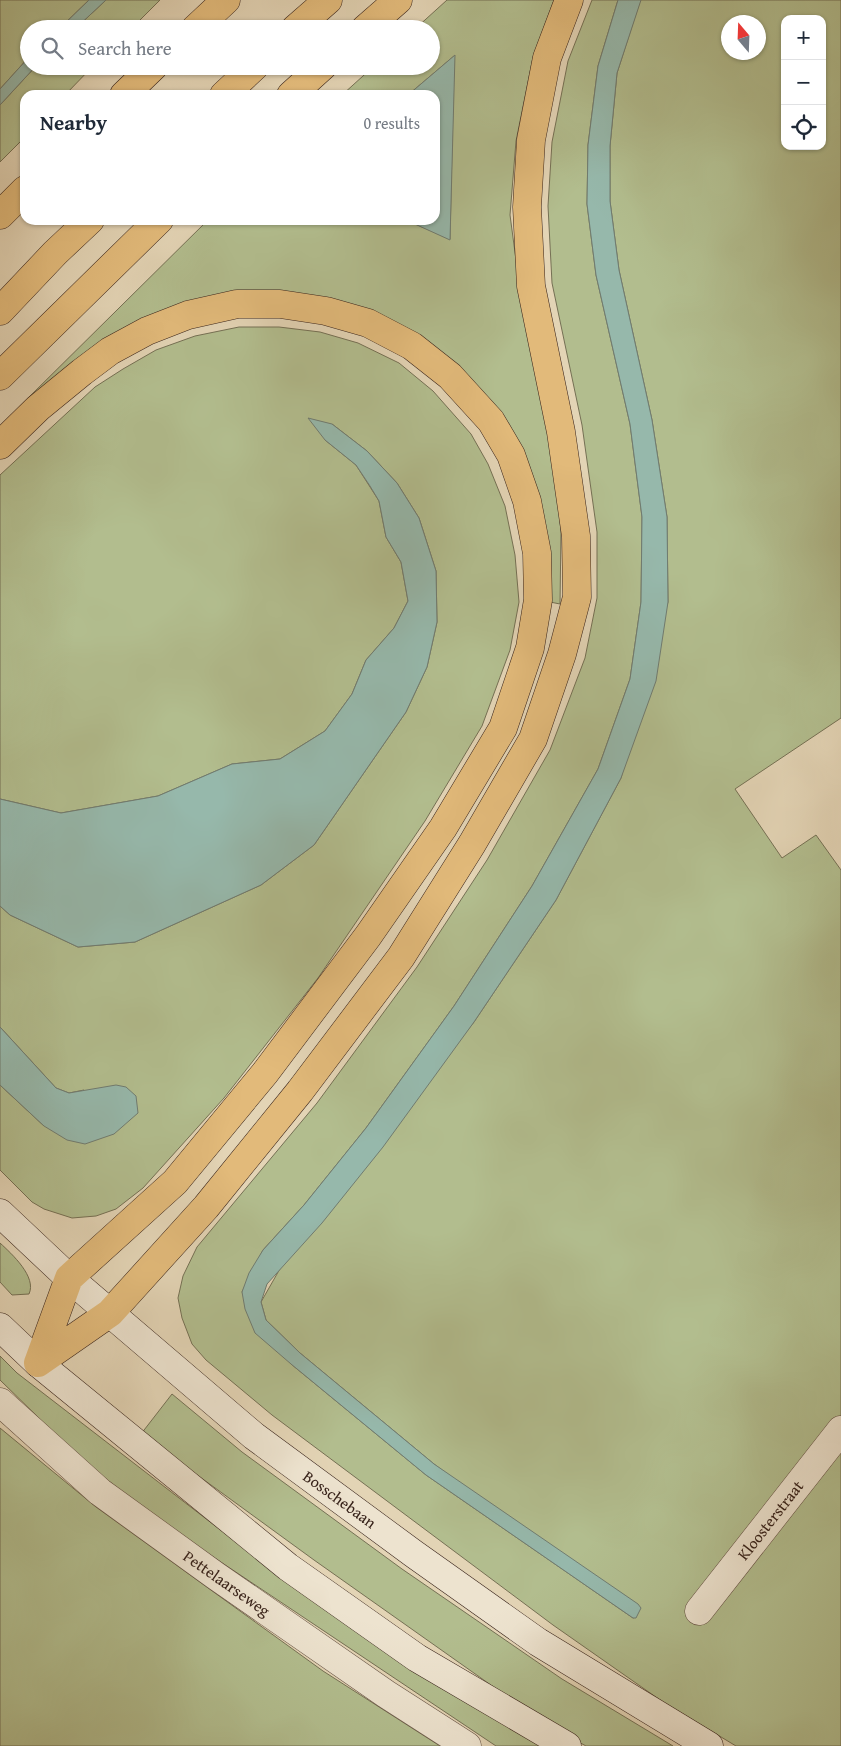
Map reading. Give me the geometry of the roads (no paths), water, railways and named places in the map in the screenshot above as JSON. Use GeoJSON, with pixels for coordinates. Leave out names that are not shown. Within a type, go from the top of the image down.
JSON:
{"type":"FeatureCollection","features":[{"type":"Feature","properties":{"kind":"highway"},"geometry":{"type":"LineString","coordinates":[[205,20],[226,0]]}},
{"type":"Feature","properties":{"kind":"highway"},"geometry":{"type":"LineString","coordinates":[[305,20],[328,0]]}},
{"type":"Feature","properties":{"kind":"highway"},"geometry":{"type":"LineString","coordinates":[[375,20],[398,0]]}},
{"type":"Feature","properties":{"kind":"highway"},"geometry":{"type":"LineString","coordinates":[[38,1363],[110,1313],[212,1200],[300,1092],[401,957],[472,844],[533,740],[562,654],[577,597],[576,536],[561,432],[531,286],[527,207],[531,140],[547,58],[569,0]]}},
{"type":"Feature","properties":{"kind":"highway"},"geometry":{"type":"LineString","coordinates":[[129,90],[145,75]]}},
{"type":"Feature","properties":{"kind":"highway"},"geometry":{"type":"LineString","coordinates":[[229,90],[245,75]]}},
{"type":"Feature","properties":{"kind":"highway"},"geometry":{"type":"LineString","coordinates":[[297,90],[313,75]]}},
{"type":"Feature","properties":{"kind":"highway"},"geometry":{"type":"LineString","coordinates":[[0,215],[20,195]]}},
{"type":"Feature","properties":{"kind":"highway"},"geometry":{"type":"LineString","coordinates":[[0,311],[55,253],[85,225]]}},
{"type":"Feature","properties":{"kind":"highway"},"geometry":{"type":"LineString","coordinates":[[0,376],[154,225]]}},
{"type":"Feature","properties":{"kind":"highway"},"geometry":{"type":"LineString","coordinates":[[0,445],[38,408],[82,372],[110,351],[146,331],[188,315],[237,304],[280,304],[326,311],[368,323],[412,346],[450,376],[491,421],[511,455],[527,501],[537,553],[538,600],[530,648],[503,728],[443,828],[368,936],[265,1074],[175,1182],[69,1278],[38,1363]]}},
{"type":"Feature","properties":{"kind":"main road","name":"Bosschebaan"},"geometry":{"type":"LineString","coordinates":[[0,1213],[69,1278],[254,1436],[414,1554],[538,1642],[709,1746]]}},
{"type":"Feature","properties":{"kind":"main road"},"geometry":{"type":"LineString","coordinates":[[0,1327],[38,1363],[288,1567],[417,1658],[567,1746]]}},
{"type":"Feature","properties":{"kind":"main road","name":"Pettelaarseweg"},"geometry":{"type":"LineString","coordinates":[[0,1402],[29,1430],[108,1498],[370,1683],[467,1746]]}},
{"type":"Feature","properties":{"kind":"main road","name":"Kloosterstraat"},"geometry":{"type":"LineString","coordinates":[[699,1611],[841,1430]]}}]}
